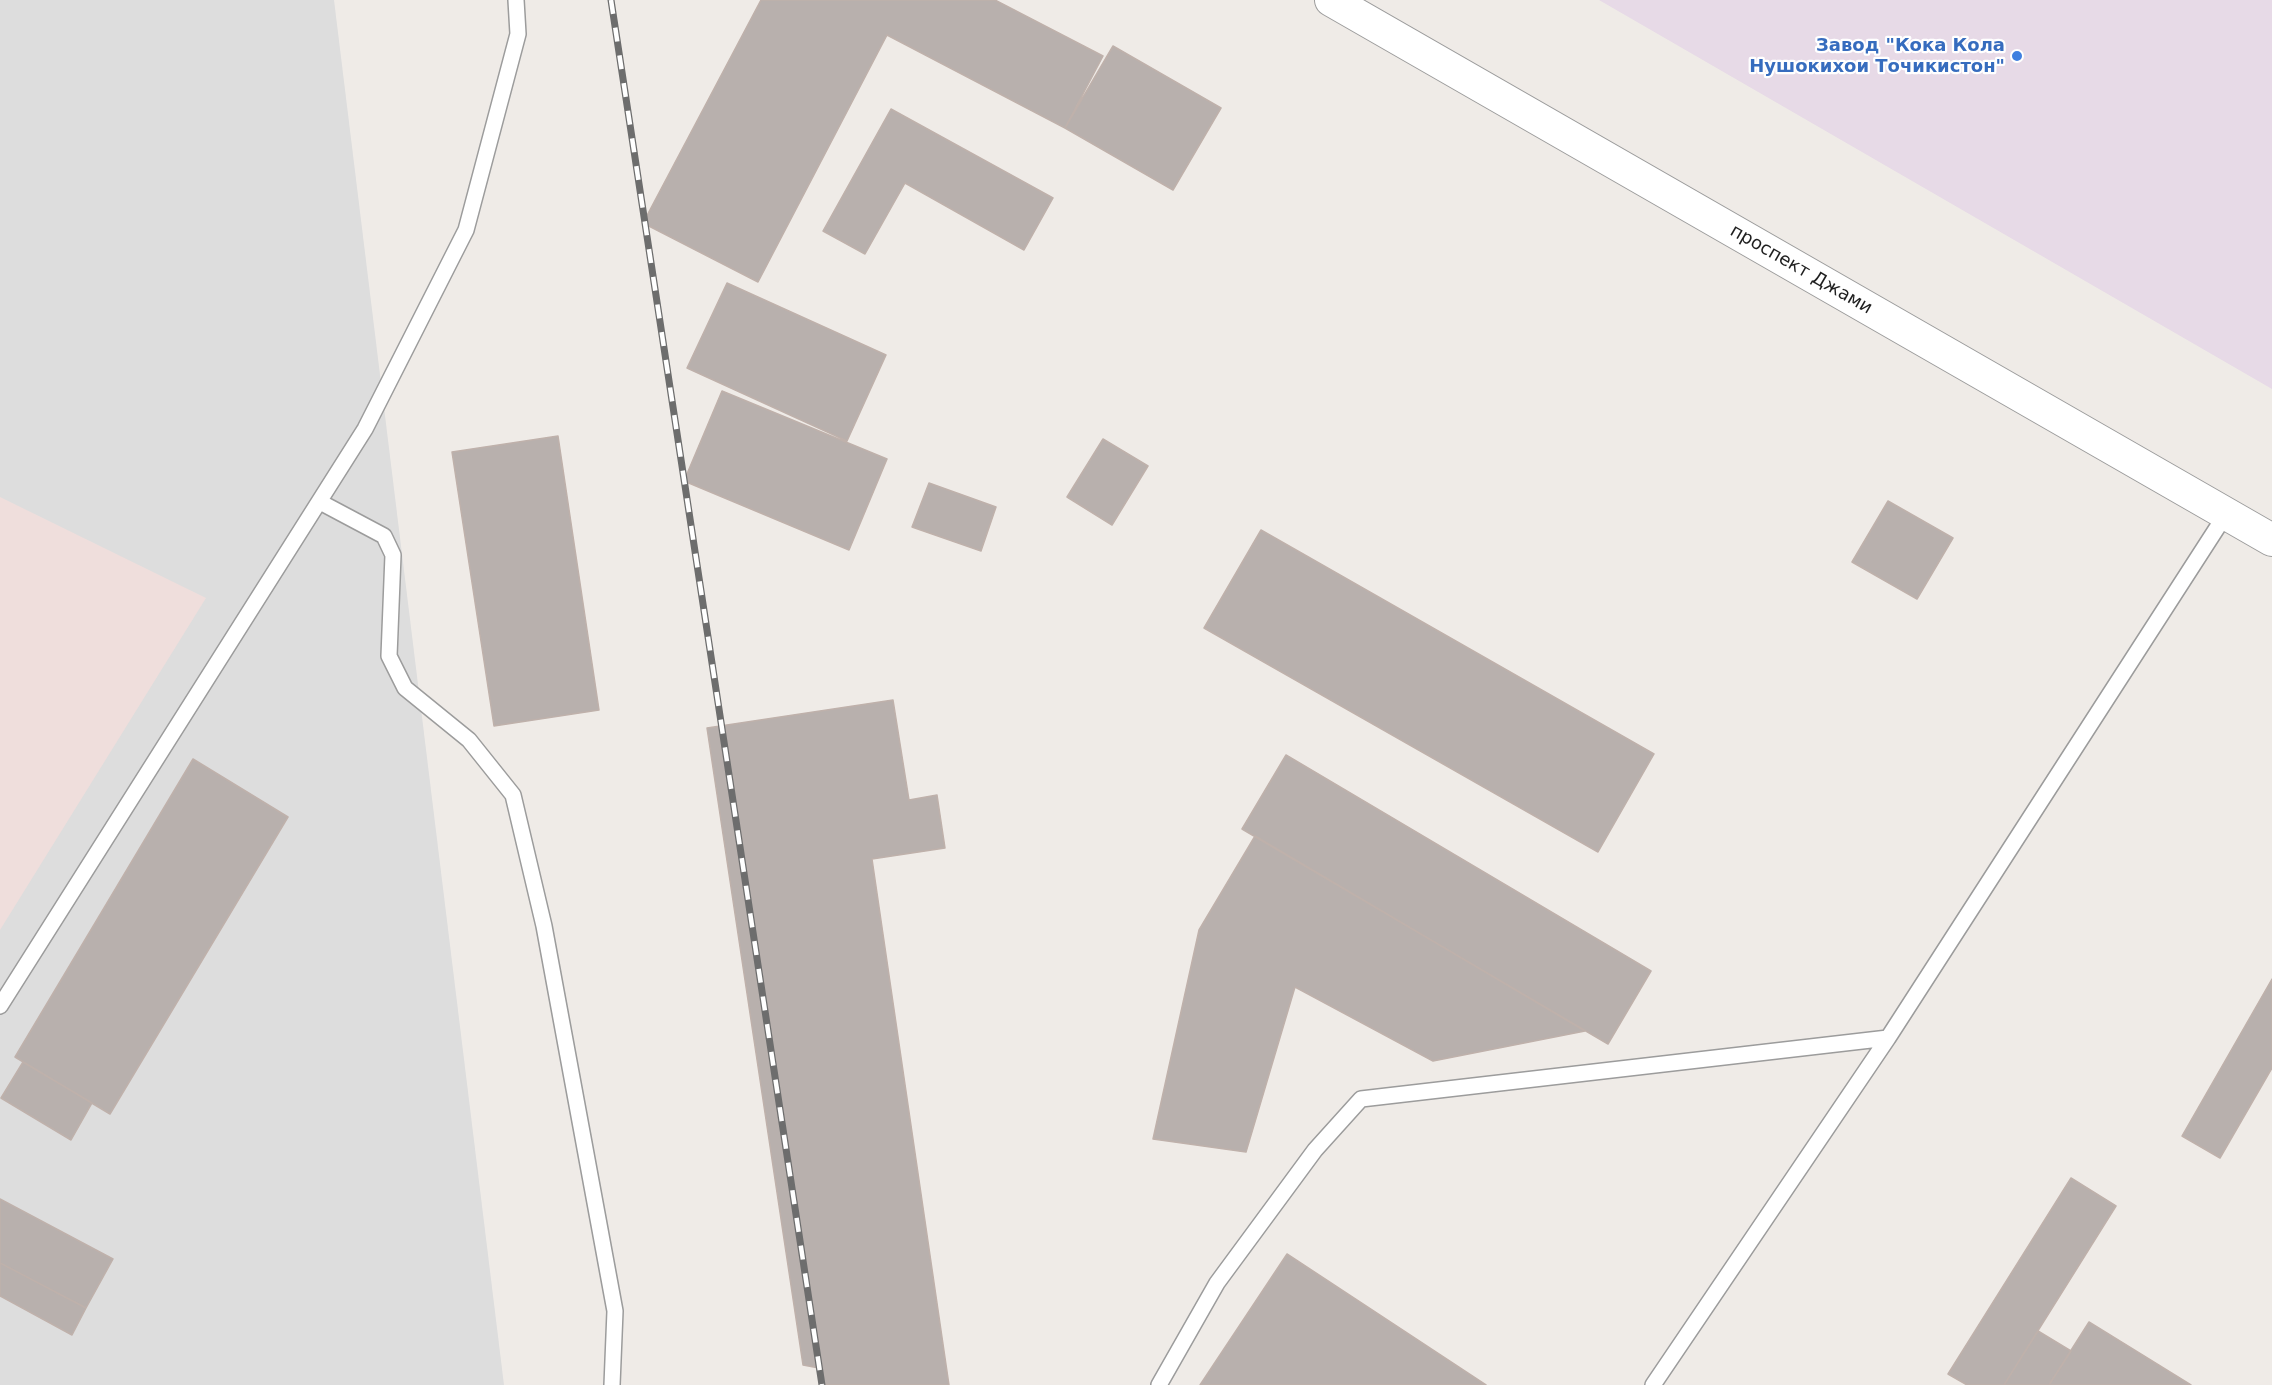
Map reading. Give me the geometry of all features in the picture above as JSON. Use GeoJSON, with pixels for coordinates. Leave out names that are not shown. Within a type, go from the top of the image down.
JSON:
{"type":"FeatureCollection","features":[{"type":"Feature","properties":{"kind":"street","name":"проспект Джами"},"geometry":{"type":"LineString","coordinates":[[1331,0],[2272,540]]}},
{"type":"Feature","properties":{"kind":"lane"},"geometry":{"type":"LineString","coordinates":[[0,1006],[365,429],[466,230],[518,34],[516,0]]}},
{"type":"Feature","properties":{"kind":"lane"},"geometry":{"type":"LineString","coordinates":[[320,502],[384,536],[393,555],[389,656],[405,688],[469,740],[513,795],[544,926],[615,1311],[612,1385]]}},
{"type":"Feature","properties":{"kind":"lane"},"geometry":{"type":"LineString","coordinates":[[1653,1385],[1888,1038],[2226,514]]}},
{"type":"Feature","properties":{"kind":"lane"},"geometry":{"type":"LineString","coordinates":[[1160,1385],[1216,1283],[1315,1150],[1361,1099],[1888,1038]]}},
{"type":"Feature","properties":{"kind":"shaded area"},"geometry":{"type":"Polygon","coordinates":[[[0,0],[334,0],[504,1385],[0,1385],[0,0]]]}},
{"type":"Feature","properties":{"kind":"shaded area"},"geometry":{"type":"Polygon","coordinates":[[[1599,0],[2272,0],[2272,389],[1599,0]]]}},
{"type":"Feature","properties":{"kind":"shaded area"},"geometry":{"type":"Polygon","coordinates":[[[0,497],[206,598],[0,930],[0,497]]]}},
{"type":"Feature","properties":{"kind":"building"},"geometry":{"type":"Polygon","coordinates":[[[761,0],[995,0],[1103,56],[1065,128],[887,35],[758,282],[643,223],[761,0]]]}},
{"type":"Feature","properties":{"kind":"building"},"geometry":{"type":"Polygon","coordinates":[[[1113,46],[1221,108],[1173,190],[1065,128],[1113,46]]]}},
{"type":"Feature","properties":{"kind":"building"},"geometry":{"type":"Polygon","coordinates":[[[891,109],[1053,198],[1024,250],[905,183],[865,254],[823,231],[891,109]]]}},
{"type":"Feature","properties":{"kind":"building"},"geometry":{"type":"Polygon","coordinates":[[[727,283],[886,355],[847,441],[687,368],[727,283]]]}},
{"type":"Feature","properties":{"kind":"building"},"geometry":{"type":"Polygon","coordinates":[[[722,391],[887,459],[849,550],[684,481],[722,391]]]}},
{"type":"Feature","properties":{"kind":"building"},"geometry":{"type":"Polygon","coordinates":[[[558,436],[599,710],[494,726],[452,452],[558,436]]]}},
{"type":"Feature","properties":{"kind":"building"},"geometry":{"type":"Polygon","coordinates":[[[1103,439],[1148,466],[1112,525],[1067,497],[1103,439]]]}},
{"type":"Feature","properties":{"kind":"building"},"geometry":{"type":"Polygon","coordinates":[[[929,483],[996,507],[981,551],[912,527],[929,483]]]}},
{"type":"Feature","properties":{"kind":"building"},"geometry":{"type":"Polygon","coordinates":[[[1888,501],[1953,538],[1917,599],[1852,562],[1888,501]]]}},
{"type":"Feature","properties":{"kind":"building"},"geometry":{"type":"Polygon","coordinates":[[[1261,530],[1654,754],[1598,852],[1204,628],[1261,530]]]}},
{"type":"Feature","properties":{"kind":"building"},"geometry":{"type":"Polygon","coordinates":[[[893,700],[909,800],[937,795],[945,848],[872,859],[949,1385],[822,1385],[819,1368],[803,1365],[707,728],[893,700]]]}},
{"type":"Feature","properties":{"kind":"building"},"geometry":{"type":"Polygon","coordinates":[[[1286,755],[1651,971],[1608,1044],[1242,829],[1286,755]]]}},
{"type":"Feature","properties":{"kind":"building"},"geometry":{"type":"Polygon","coordinates":[[[193,759],[288,817],[110,1114],[15,1057],[193,759]]]}},
{"type":"Feature","properties":{"kind":"building"},"geometry":{"type":"Polygon","coordinates":[[[1255,836],[1585,1031],[1433,1061],[1295,987],[1246,1152],[1153,1139],[1199,930],[1255,836]]]}},
{"type":"Feature","properties":{"kind":"building"},"geometry":{"type":"Polygon","coordinates":[[[2272,979],[2272,1068],[2220,1158],[2182,1136],[2272,979]]]}},
{"type":"Feature","properties":{"kind":"building"},"geometry":{"type":"Polygon","coordinates":[[[23,1062],[92,1103],[71,1140],[1,1098],[23,1062]]]}},
{"type":"Feature","properties":{"kind":"building"},"geometry":{"type":"Polygon","coordinates":[[[2071,1178],[2116,1206],[2004,1385],[1967,1385],[1948,1374],[2071,1178]]]}},
{"type":"Feature","properties":{"kind":"building"},"geometry":{"type":"Polygon","coordinates":[[[0,1199],[113,1259],[86,1308],[0,1263],[0,1199]]]}},
{"type":"Feature","properties":{"kind":"building"},"geometry":{"type":"Polygon","coordinates":[[[1287,1254],[1486,1385],[1200,1385],[1287,1254]]]}},
{"type":"Feature","properties":{"kind":"building"},"geometry":{"type":"Polygon","coordinates":[[[0,1263],[86,1308],[72,1335],[0,1296],[0,1263]]]}},
{"type":"Feature","properties":{"kind":"building"},"geometry":{"type":"Polygon","coordinates":[[[2089,1322],[2191,1385],[2049,1385],[2089,1322]]]}},
{"type":"Feature","properties":{"kind":"building"},"geometry":{"type":"Polygon","coordinates":[[[2038,1331],[2071,1351],[2049,1385],[2004,1385],[2038,1331]]]}},
{"type":"Feature","properties":{"kind":"railway"},"geometry":{"type":"LineString","coordinates":[[611,0],[822,1385]]}},
{"type":"Feature","properties":{"kind":"place","name":"Завод \"Кока Кола Нушокихои Точикистон\""},"geometry":{"type":"Point","coordinates":[2017,56]}}]}
